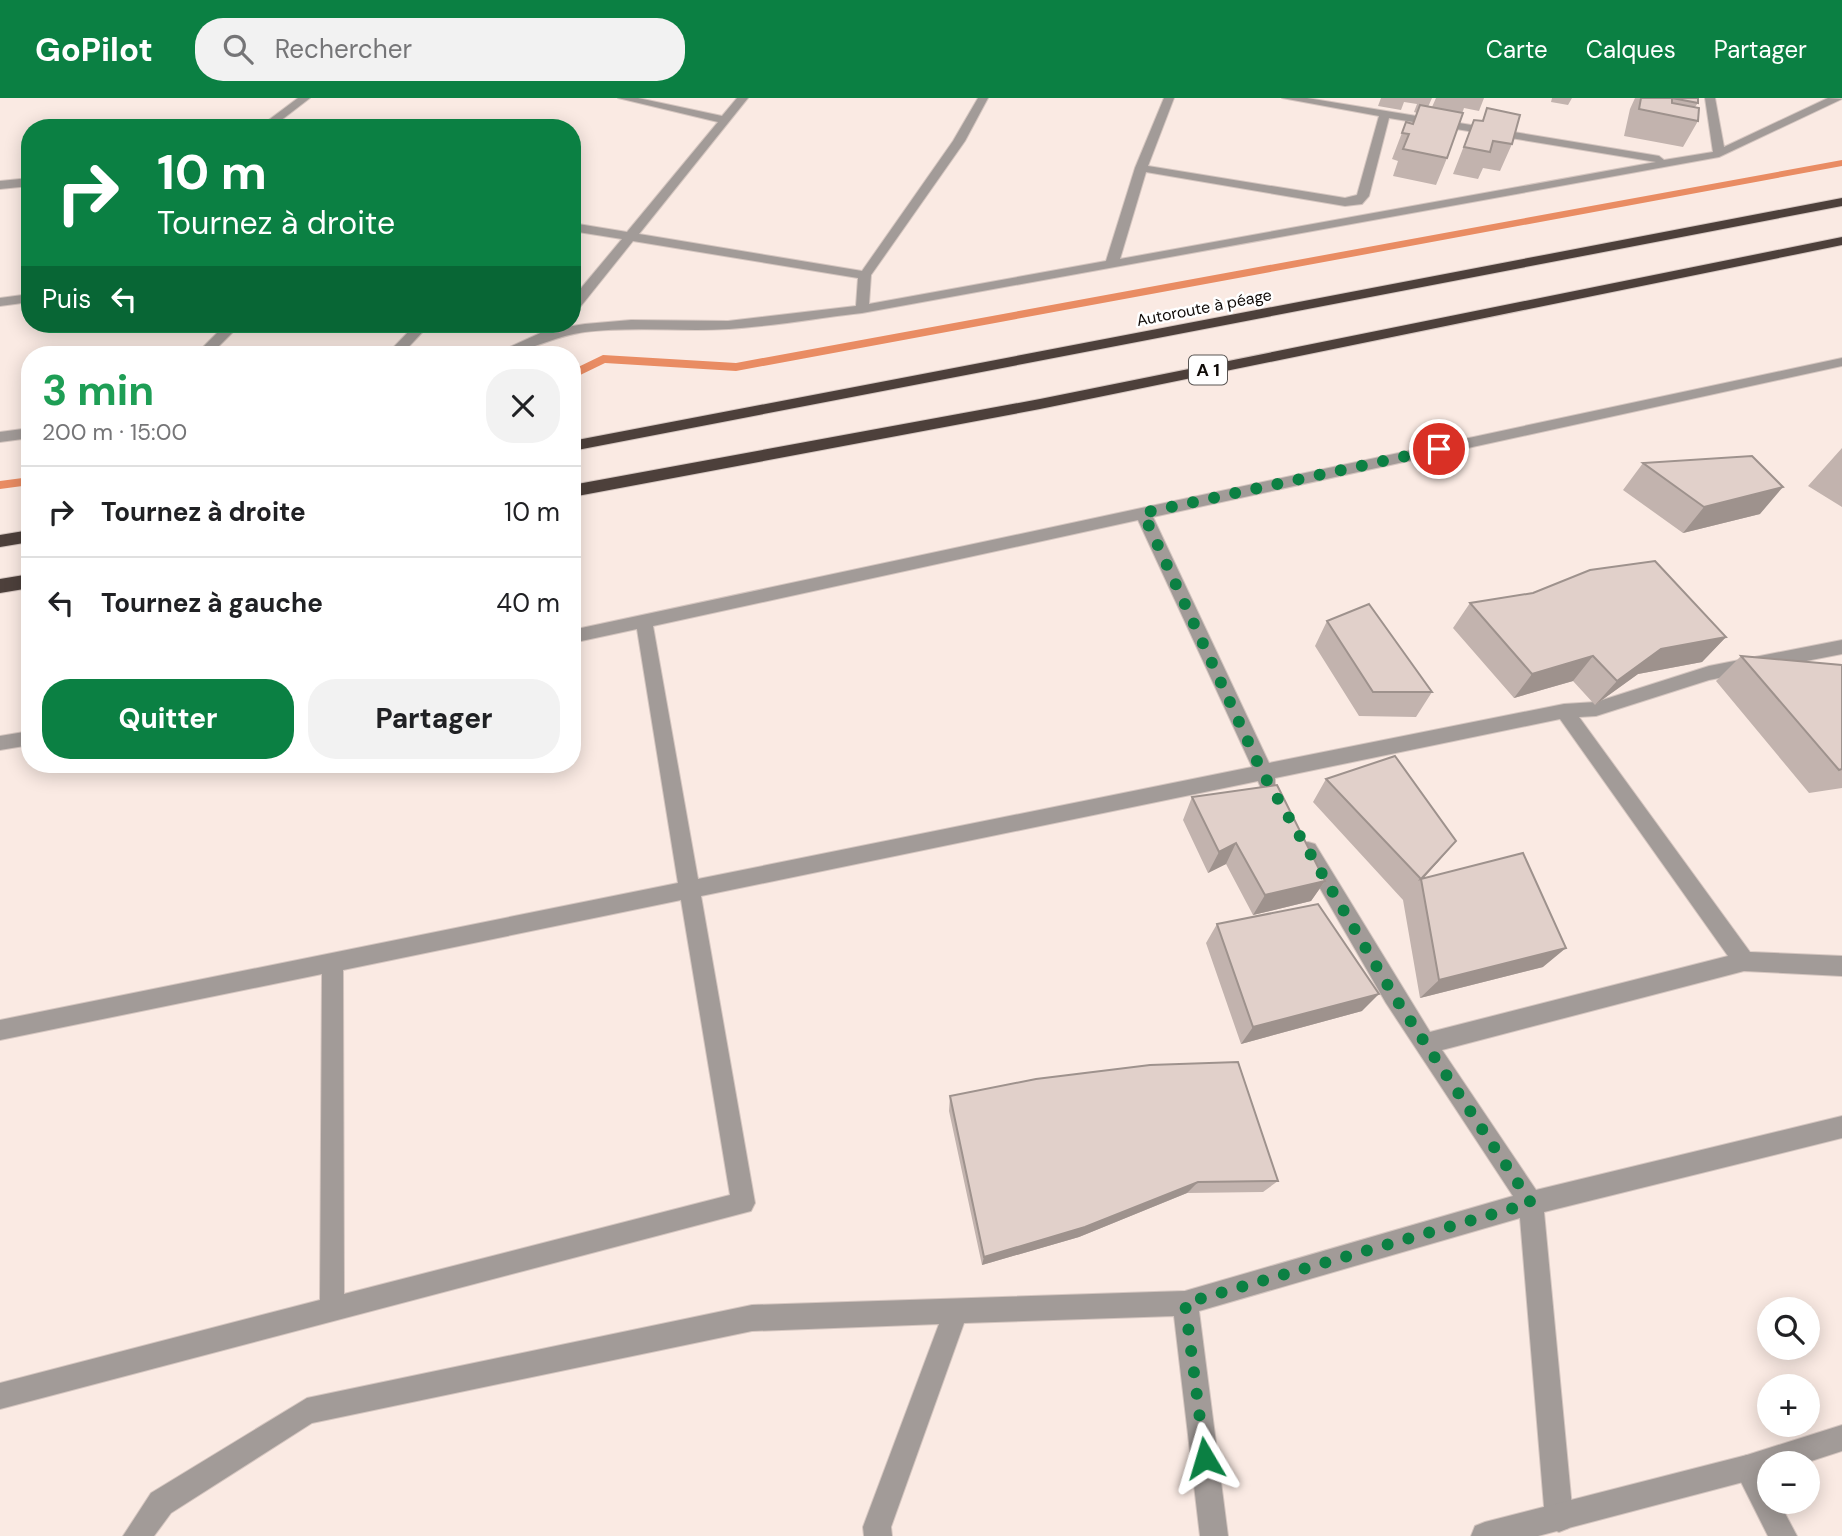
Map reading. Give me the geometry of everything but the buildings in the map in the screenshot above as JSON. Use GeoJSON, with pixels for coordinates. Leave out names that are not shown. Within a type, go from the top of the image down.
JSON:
{"type":"FeatureCollection","features":[{"type":"Feature","properties":{"kind":"highway","name":"Autoroute à péage"},"geometry":{"type":"LineString","coordinates":[[581,444],[1842,202]]}},
{"type":"Feature","properties":{"kind":"highway","name":"A 1"},"geometry":{"type":"LineString","coordinates":[[581,489],[1040,404],[1842,241]]}},
{"type":"Feature","properties":{"kind":"highway"},"geometry":{"type":"LineString","coordinates":[[0,541],[21,538]]}},
{"type":"Feature","properties":{"kind":"highway"},"geometry":{"type":"LineString","coordinates":[[0,586],[21,582]]}},
{"type":"Feature","properties":{"kind":"street"},"geometry":{"type":"LineString","coordinates":[[276,119],[305,98]]}},
{"type":"Feature","properties":{"kind":"street"},"geometry":{"type":"LineString","coordinates":[[623,98],[726,120]]}},
{"type":"Feature","properties":{"kind":"street"},"geometry":{"type":"LineString","coordinates":[[581,297],[743,98]]}},
{"type":"Feature","properties":{"kind":"street"},"geometry":{"type":"LineString","coordinates":[[862,309],[865,275],[959,141],[983,98]]}},
{"type":"Feature","properties":{"kind":"street"},"geometry":{"type":"LineString","coordinates":[[1111,266],[1141,168],[1169,98]]}},
{"type":"Feature","properties":{"kind":"street"},"geometry":{"type":"LineString","coordinates":[[1287,98],[1317,100],[1385,114],[1675,162]]}},
{"type":"Feature","properties":{"kind":"street"},"geometry":{"type":"LineString","coordinates":[[1710,98],[1718,154]]}},
{"type":"Feature","properties":{"kind":"street"},"geometry":{"type":"LineString","coordinates":[[581,327],[728,325],[862,309],[1111,266],[1718,154],[1837,98]]}},
{"type":"Feature","properties":{"kind":"street"},"geometry":{"type":"LineString","coordinates":[[1141,168],[1345,202],[1358,201],[1363,196],[1385,114]]}},
{"type":"Feature","properties":{"kind":"street"},"geometry":{"type":"LineString","coordinates":[[0,186],[21,183]]}},
{"type":"Feature","properties":{"kind":"street"},"geometry":{"type":"LineString","coordinates":[[581,227],[865,275]]}},
{"type":"Feature","properties":{"kind":"street"},"geometry":{"type":"LineString","coordinates":[[0,302],[21,299]]}},
{"type":"Feature","properties":{"kind":"street"},"geometry":{"type":"LineString","coordinates":[[211,346],[225,333]]}},
{"type":"Feature","properties":{"kind":"street"},"geometry":{"type":"LineString","coordinates":[[401,346],[414,333]]}},
{"type":"Feature","properties":{"kind":"street"},"geometry":{"type":"LineString","coordinates":[[518,346],[545,333]]}},
{"type":"Feature","properties":{"kind":"street"},"geometry":{"type":"LineString","coordinates":[[581,635],[1842,362]]}},
{"type":"Feature","properties":{"kind":"street"},"geometry":{"type":"LineString","coordinates":[[0,437],[21,434]]}},
{"type":"Feature","properties":{"kind":"street"},"geometry":{"type":"LineString","coordinates":[[1143,513],[1262,772],[1280,803]]}},
{"type":"Feature","properties":{"kind":"street"},"geometry":{"type":"LineString","coordinates":[[0,1396],[743,1203],[644,623]]}},
{"type":"Feature","properties":{"kind":"street"},"geometry":{"type":"LineString","coordinates":[[0,1030],[1564,711],[1596,709],[1709,673],[1842,647]]}},
{"type":"Feature","properties":{"kind":"street"},"geometry":{"type":"LineString","coordinates":[[1806,654],[1820,671]]}},
{"type":"Feature","properties":{"kind":"street"},"geometry":{"type":"LineString","coordinates":[[1564,711],[1744,961]]}},
{"type":"Feature","properties":{"kind":"street"},"geometry":{"type":"LineString","coordinates":[[0,744],[21,740]]}},
{"type":"Feature","properties":{"kind":"street"},"geometry":{"type":"LineString","coordinates":[[1300,836],[1426,1044],[1531,1203],[1559,1518]]}},
{"type":"Feature","properties":{"kind":"street"},"geometry":{"type":"LineString","coordinates":[[1426,1044],[1744,961],[1842,966]]}},
{"type":"Feature","properties":{"kind":"street"},"geometry":{"type":"LineString","coordinates":[[332,1310],[333,963]]}},
{"type":"Feature","properties":{"kind":"street"},"geometry":{"type":"LineString","coordinates":[[137,1536],[161,1503],[307,1411],[752,1318],[1185,1303],[1531,1203],[1842,1127]]}},
{"type":"Feature","properties":{"kind":"street"},"geometry":{"type":"LineString","coordinates":[[1185,1303],[1214,1536]]}},
{"type":"Feature","properties":{"kind":"street"},"geometry":{"type":"LineString","coordinates":[[878,1536],[877,1527],[956,1311]]}},
{"type":"Feature","properties":{"kind":"street"},"geometry":{"type":"LineString","coordinates":[[1485,1536],[1747,1468],[1842,1438]]}},
{"type":"Feature","properties":{"kind":"street"},"geometry":{"type":"LineString","coordinates":[[1747,1468],[1783,1536]]}},
{"type":"Feature","properties":{"kind":"waterway"},"geometry":{"type":"LineString","coordinates":[[581,370],[603,359],[736,367],[1842,163]]}},
{"type":"Feature","properties":{"kind":"waterway"},"geometry":{"type":"LineString","coordinates":[[0,485],[21,482]]}},
{"type":"Feature","properties":{"kind":"route"},"geometry":{"type":"LineString","coordinates":[[1205,1458],[1185,1303],[1531,1203],[1394,996],[1262,772],[1143,513],[1439,449]]}}]}
